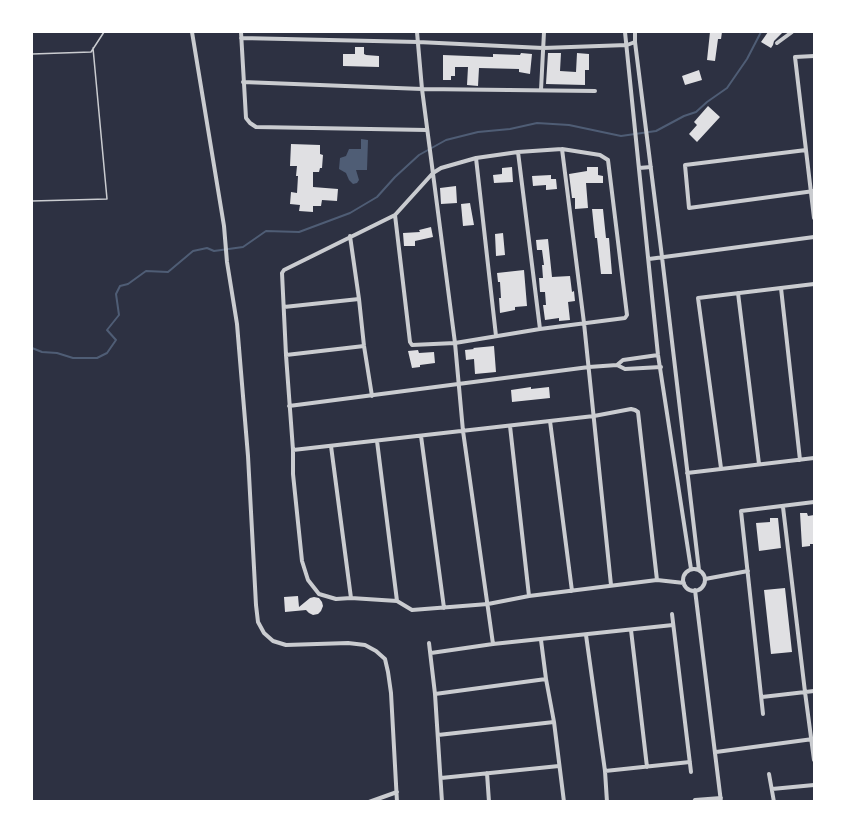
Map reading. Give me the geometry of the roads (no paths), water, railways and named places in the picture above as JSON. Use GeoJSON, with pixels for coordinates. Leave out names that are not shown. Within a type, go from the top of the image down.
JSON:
{"type":"FeatureCollection","features":[{"type":"Feature","properties":{"kind":"street"},"geometry":{"type":"LineString","coordinates":[[192,32],[224,226],[237,324],[258,622],[264,633],[273,641],[286,645],[348,643],[364,645],[385,659],[391,693],[398,801]]}},
{"type":"Feature","properties":{"kind":"street"},"geometry":{"type":"LineString","coordinates":[[241,32],[246,118],[256,127],[427,129]]}},
{"type":"Feature","properties":{"kind":"street"},"geometry":{"type":"LineString","coordinates":[[417,32],[422,89],[455,343],[463,431],[493,644]]}},
{"type":"Feature","properties":{"kind":"street"},"geometry":{"type":"LineString","coordinates":[[541,90],[544,32]]}},
{"type":"Feature","properties":{"kind":"street"},"geometry":{"type":"LineString","coordinates":[[626,32],[658,355],[691,569]]}},
{"type":"Feature","properties":{"kind":"street"},"geometry":{"type":"LineString","coordinates":[[635,32],[699,570]]}},
{"type":"Feature","properties":{"kind":"street"},"geometry":{"type":"LineString","coordinates":[[777,43],[792,32]]}},
{"type":"Feature","properties":{"kind":"street"},"geometry":{"type":"LineString","coordinates":[[241,38],[418,42],[543,48],[627,45],[635,42]]}},
{"type":"Feature","properties":{"kind":"street"},"geometry":{"type":"LineString","coordinates":[[814,56],[795,57],[813,191],[814,218]]}},
{"type":"Feature","properties":{"kind":"street"},"geometry":{"type":"LineString","coordinates":[[243,82],[422,89],[595,92]]}},
{"type":"Feature","properties":{"kind":"street"},"geometry":{"type":"LineString","coordinates":[[562,149],[589,367],[611,585]]}},
{"type":"Feature","properties":{"kind":"street"},"geometry":{"type":"LineString","coordinates":[[395,215],[412,345],[455,343],[625,318],[627,315],[608,160],[600,155],[562,149],[476,158],[441,168],[433,173],[395,215],[284,270],[282,273],[293,474],[302,561],[308,580],[319,594],[336,599],[397,602],[412,610],[488,604],[529,596],[657,580],[684,583]]}},
{"type":"Feature","properties":{"kind":"street"},"geometry":{"type":"LineString","coordinates":[[806,150],[685,165],[689,208],[813,191]]}},
{"type":"Feature","properties":{"kind":"street"},"geometry":{"type":"LineString","coordinates":[[518,152],[540,329]]}},
{"type":"Feature","properties":{"kind":"street"},"geometry":{"type":"LineString","coordinates":[[476,158],[496,336]]}},
{"type":"Feature","properties":{"kind":"street"},"geometry":{"type":"LineString","coordinates":[[639,168],[651,167]]}},
{"type":"Feature","properties":{"kind":"street"},"geometry":{"type":"LineString","coordinates":[[350,236],[372,396]]}},
{"type":"Feature","properties":{"kind":"street"},"geometry":{"type":"LineString","coordinates":[[649,259],[814,237]]}},
{"type":"Feature","properties":{"kind":"street"},"geometry":{"type":"LineString","coordinates":[[721,468],[698,298],[814,284]]}},
{"type":"Feature","properties":{"kind":"street"},"geometry":{"type":"LineString","coordinates":[[781,288],[800,460]]}},
{"type":"Feature","properties":{"kind":"street"},"geometry":{"type":"LineString","coordinates":[[738,293],[759,464]]}},
{"type":"Feature","properties":{"kind":"street"},"geometry":{"type":"LineString","coordinates":[[284,307],[359,299]]}},
{"type":"Feature","properties":{"kind":"street"},"geometry":{"type":"LineString","coordinates":[[286,355],[364,346]]}},
{"type":"Feature","properties":{"kind":"street"},"geometry":{"type":"LineString","coordinates":[[617,365],[623,360],[658,355]]}},
{"type":"Feature","properties":{"kind":"street"},"geometry":{"type":"LineString","coordinates":[[289,406],[589,367],[617,365],[625,369],[661,367]]}},
{"type":"Feature","properties":{"kind":"street"},"geometry":{"type":"LineString","coordinates":[[293,450],[594,416],[631,409],[638,412],[657,580]]}},
{"type":"Feature","properties":{"kind":"street"},"geometry":{"type":"LineString","coordinates":[[550,421],[572,591]]}},
{"type":"Feature","properties":{"kind":"street"},"geometry":{"type":"LineString","coordinates":[[510,426],[529,596]]}},
{"type":"Feature","properties":{"kind":"street"},"geometry":{"type":"LineString","coordinates":[[421,436],[444,608]]}},
{"type":"Feature","properties":{"kind":"street"},"geometry":{"type":"LineString","coordinates":[[377,441],[397,602]]}},
{"type":"Feature","properties":{"kind":"street"},"geometry":{"type":"LineString","coordinates":[[331,446],[351,598]]}},
{"type":"Feature","properties":{"kind":"street"},"geometry":{"type":"LineString","coordinates":[[687,473],[814,458]]}},
{"type":"Feature","properties":{"kind":"street"},"geometry":{"type":"LineString","coordinates":[[763,714],[741,512],[814,502]]}},
{"type":"Feature","properties":{"kind":"street"},"geometry":{"type":"LineString","coordinates":[[783,507],[814,760]]}},
{"type":"Feature","properties":{"kind":"street"},"geometry":{"type":"LineString","coordinates":[[691,569],[699,570],[704,575],[705,582],[701,588],[695,590],[688,588],[683,580],[686,573],[691,569]]}},
{"type":"Feature","properties":{"kind":"street"},"geometry":{"type":"LineString","coordinates":[[705,579],[748,571]]}},
{"type":"Feature","properties":{"kind":"street"},"geometry":{"type":"LineString","coordinates":[[694,801],[721,800],[695,590]]}},
{"type":"Feature","properties":{"kind":"street"},"geometry":{"type":"LineString","coordinates":[[672,614],[691,772]]}},
{"type":"Feature","properties":{"kind":"street"},"geometry":{"type":"LineString","coordinates":[[430,653],[673,625]]}},
{"type":"Feature","properties":{"kind":"street"},"geometry":{"type":"LineString","coordinates":[[631,630],[647,767]]}},
{"type":"Feature","properties":{"kind":"street"},"geometry":{"type":"LineString","coordinates":[[586,635],[607,801]]}},
{"type":"Feature","properties":{"kind":"street"},"geometry":{"type":"LineString","coordinates":[[541,640],[564,801]]}},
{"type":"Feature","properties":{"kind":"street"},"geometry":{"type":"LineString","coordinates":[[429,643],[442,801]]}},
{"type":"Feature","properties":{"kind":"street"},"geometry":{"type":"LineString","coordinates":[[435,694],[546,679]]}},
{"type":"Feature","properties":{"kind":"street"},"geometry":{"type":"LineString","coordinates":[[762,697],[814,691]]}},
{"type":"Feature","properties":{"kind":"street"},"geometry":{"type":"LineString","coordinates":[[438,735],[554,722]]}},
{"type":"Feature","properties":{"kind":"street"},"geometry":{"type":"LineString","coordinates":[[716,752],[813,739]]}},
{"type":"Feature","properties":{"kind":"street"},"geometry":{"type":"LineString","coordinates":[[605,771],[690,762]]}},
{"type":"Feature","properties":{"kind":"street"},"geometry":{"type":"LineString","coordinates":[[441,778],[559,766]]}},
{"type":"Feature","properties":{"kind":"street"},"geometry":{"type":"LineString","coordinates":[[487,773],[489,801]]}},
{"type":"Feature","properties":{"kind":"street"},"geometry":{"type":"LineString","coordinates":[[769,774],[774,801]]}},
{"type":"Feature","properties":{"kind":"street"},"geometry":{"type":"LineString","coordinates":[[772,789],[814,785]]}},
{"type":"Feature","properties":{"kind":"street"},"geometry":{"type":"LineString","coordinates":[[369,801],[397,792]]}},
{"type":"Feature","properties":{"kind":"lane"},"geometry":{"type":"LineString","coordinates":[[32,54],[91,52],[104,32]]}},
{"type":"Feature","properties":{"kind":"lane"},"geometry":{"type":"LineString","coordinates":[[32,201],[107,199],[93,48]]}},
{"type":"Feature","properties":{"kind":"water"},"geometry":{"type":"Polygon","coordinates":[[[361,139],[368,140],[367,170],[356,170],[359,180],[353,184],[346,173],[339,169],[340,158],[346,156],[349,149],[361,149],[361,139]]]}},
{"type":"Feature","properties":{"kind":"waterway"},"geometry":{"type":"LineString","coordinates":[[32,348],[73,358],[97,358],[107,353],[116,340],[107,330],[119,315],[116,294],[120,286],[128,284],[146,271],[168,272],[193,251],[207,248],[214,251],[243,247],[266,231],[299,232],[350,213],[377,197],[419,155],[446,140],[478,132],[510,129],[537,123],[569,125],[621,136],[656,131],[696,112],[727,88],[747,59],[761,32]]}}]}
